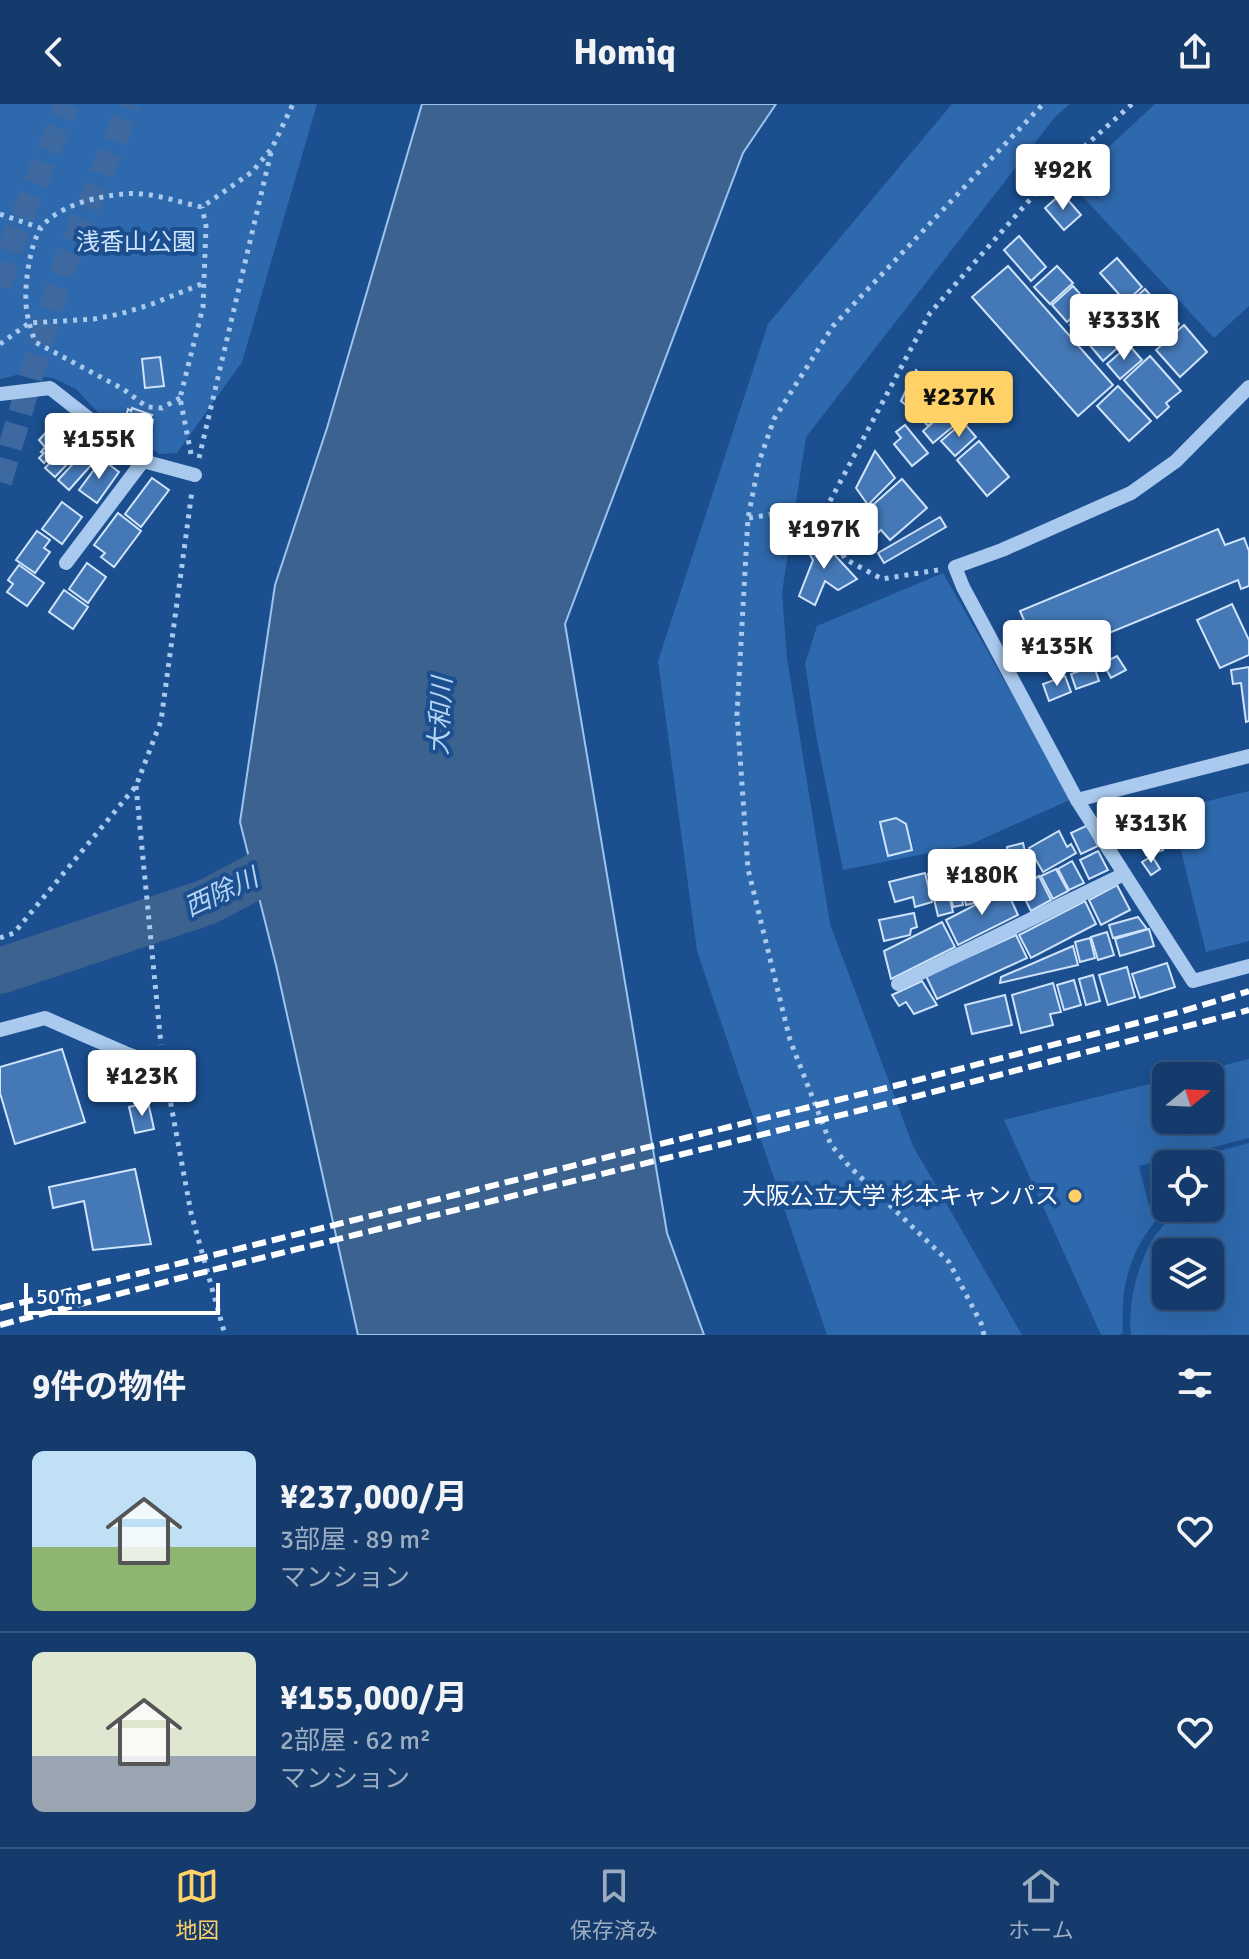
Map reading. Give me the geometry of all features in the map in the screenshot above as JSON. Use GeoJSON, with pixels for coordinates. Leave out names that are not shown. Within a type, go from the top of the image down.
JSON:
{"type":"FeatureCollection","features":[{"type":"Feature","properties":{"kind":"street"},"geometry":{"type":"LineString","coordinates":[[0,394],[50,388],[143,461],[195,475]]}},
{"type":"Feature","properties":{"kind":"street"},"geometry":{"type":"LineString","coordinates":[[1248,394],[1176,461],[1131,493],[1002,550],[955,567],[1077,800],[1193,981],[1249,966]]}},
{"type":"Feature","properties":{"kind":"street"},"geometry":{"type":"LineString","coordinates":[[66,563],[143,461]]}},
{"type":"Feature","properties":{"kind":"street"},"geometry":{"type":"LineString","coordinates":[[1077,800],[1249,756]]}},
{"type":"Feature","properties":{"kind":"street"},"geometry":{"type":"LineString","coordinates":[[898,984],[1124,874]]}},
{"type":"Feature","properties":{"kind":"street"},"geometry":{"type":"LineString","coordinates":[[0,1030],[45,1018],[163,1067]]}},
{"type":"Feature","properties":{"kind":"path"},"geometry":{"type":"LineString","coordinates":[[0,938],[14,933],[136,786],[161,721],[195,475],[272,148],[293,104]]}},
{"type":"Feature","properties":{"kind":"path"},"geometry":{"type":"LineString","coordinates":[[984,1335],[981,1323],[949,1262],[831,1145],[790,1040],[748,869],[737,714],[748,518],[759,462],[774,419],[833,326],[1043,104]]}},
{"type":"Feature","properties":{"kind":"path"},"geometry":{"type":"LineString","coordinates":[[955,567],[882,579],[845,559],[831,529],[829,503],[930,313],[1048,179],[1132,104]]}},
{"type":"Feature","properties":{"kind":"path"},"geometry":{"type":"LineString","coordinates":[[180,398],[162,408],[147,407],[123,389],[35,342],[26,309],[29,262],[41,228],[78,203],[125,193],[159,196],[202,207],[252,172],[272,148]]}},
{"type":"Feature","properties":{"kind":"path"},"geometry":{"type":"LineString","coordinates":[[195,475],[180,398],[203,307],[206,226],[202,207]]}},
{"type":"Feature","properties":{"kind":"path"},"geometry":{"type":"LineString","coordinates":[[0,214],[41,228]]}},
{"type":"Feature","properties":{"kind":"path"},"geometry":{"type":"LineString","coordinates":[[0,344],[29,323],[94,319],[120,314],[204,283]]}},
{"type":"Feature","properties":{"kind":"path"},"geometry":{"type":"LineString","coordinates":[[748,518],[792,511],[831,529]]}},
{"type":"Feature","properties":{"kind":"path"},"geometry":{"type":"LineString","coordinates":[[136,786],[163,1067],[191,1213],[225,1335]]}},
{"type":"Feature","properties":{"kind":"green space","name":"浅香山公園"},"geometry":{"type":"Polygon","coordinates":[[[0,104],[317,104],[242,362],[177,453],[159,454],[123,425],[116,432],[76,389],[53,378],[21,374],[0,379],[0,104]]]}},
{"type":"Feature","properties":{"kind":"green space"},"geometry":{"type":"Polygon","coordinates":[[[952,104],[1070,104],[1055,117],[806,437],[782,593],[787,658],[830,924],[913,1146],[1022,1335],[827,1335],[697,951],[658,661],[768,324],[952,104]]]}},
{"type":"Feature","properties":{"kind":"green space"},"geometry":{"type":"Polygon","coordinates":[[[1155,104],[1249,104],[1249,306],[1214,338],[1070,183],[1155,104]]]}},
{"type":"Feature","properties":{"kind":"green space"},"geometry":{"type":"Polygon","coordinates":[[[943,573],[1072,799],[969,845],[843,870],[805,664],[817,626],[943,573]]]}},
{"type":"Feature","properties":{"kind":"green space"},"geometry":{"type":"Polygon","coordinates":[[[1249,791],[1249,941],[1206,952],[1171,810],[1249,791]]]}},
{"type":"Feature","properties":{"kind":"green space"},"geometry":{"type":"Polygon","coordinates":[[[1249,1059],[1249,1138],[1202,1150],[1152,1150],[1152,1163],[1139,1166],[1149,1206],[1152,1205],[1152,1222],[1155,1222],[1130,1266],[1124,1298],[1123,1333],[1101,1335],[1004,1120],[1152,1083],[1152,1134],[1224,1134],[1224,1065],[1249,1059]]]}},
{"type":"Feature","properties":{"kind":"green space"},"geometry":{"type":"Polygon","coordinates":[[[1249,1143],[1249,1335],[1131,1335],[1134,1291],[1139,1269],[1152,1241],[1152,1310],[1224,1310],[1224,1238],[1154,1238],[1166,1222],[1224,1222],[1222,1150],[1249,1143]]]}},
{"type":"Feature","properties":{"kind":"water","name":"大和川"},"geometry":{"type":"Polygon","coordinates":[[[422,104],[776,104],[743,153],[565,624],[667,1233],[704,1335],[358,1335],[276,965],[240,822],[275,585],[327,428],[422,104]]]}},
{"type":"Feature","properties":{"kind":"building"},"geometry":{"type":"Polygon","coordinates":[[[1062,193],[1081,215],[1064,230],[1045,208],[1062,193]]]}},
{"type":"Feature","properties":{"kind":"building"},"geometry":{"type":"Polygon","coordinates":[[[1019,236],[1046,267],[1031,281],[1004,250],[1019,236]]]}},
{"type":"Feature","properties":{"kind":"building"},"geometry":{"type":"Polygon","coordinates":[[[1117,258],[1142,287],[1126,302],[1100,273],[1117,258]]]}},
{"type":"Feature","properties":{"kind":"building"},"geometry":{"type":"Polygon","coordinates":[[[1008,266],[1113,385],[1078,416],[972,297],[1008,266]]]}},
{"type":"Feature","properties":{"kind":"building"},"geometry":{"type":"Polygon","coordinates":[[[1057,266],[1073,283],[1050,304],[1034,287],[1057,266]]]}},
{"type":"Feature","properties":{"kind":"building"},"geometry":{"type":"Polygon","coordinates":[[[1073,286],[1088,303],[1067,322],[1052,305],[1073,286]]]}},
{"type":"Feature","properties":{"kind":"building"},"geometry":{"type":"Polygon","coordinates":[[[1145,289],[1160,306],[1141,323],[1126,306],[1145,289]]]}},
{"type":"Feature","properties":{"kind":"building"},"geometry":{"type":"Polygon","coordinates":[[[1095,304],[1110,321],[1085,343],[1070,325],[1095,304]]]}},
{"type":"Feature","properties":{"kind":"building"},"geometry":{"type":"Polygon","coordinates":[[[1165,307],[1179,324],[1158,343],[1144,326],[1165,307]]]}},
{"type":"Feature","properties":{"kind":"building"},"geometry":{"type":"Polygon","coordinates":[[[1108,325],[1123,343],[1103,361],[1088,343],[1108,325]]]}},
{"type":"Feature","properties":{"kind":"building"},"geometry":{"type":"Polygon","coordinates":[[[1184,325],[1207,352],[1180,377],[1156,350],[1184,325]]]}},
{"type":"Feature","properties":{"kind":"building"},"geometry":{"type":"Polygon","coordinates":[[[1129,345],[1142,360],[1120,379],[1107,364],[1129,345]]]}},
{"type":"Feature","properties":{"kind":"building"},"geometry":{"type":"Polygon","coordinates":[[[1150,356],[1181,391],[1166,403],[1169,407],[1157,418],[1124,380],[1150,356]]]}},
{"type":"Feature","properties":{"kind":"building"},"geometry":{"type":"Polygon","coordinates":[[[160,357],[164,386],[145,388],[142,359],[160,357]]]}},
{"type":"Feature","properties":{"kind":"building"},"geometry":{"type":"Polygon","coordinates":[[[916,370],[932,387],[919,398],[909,385],[916,370]]]}},
{"type":"Feature","properties":{"kind":"building"},"geometry":{"type":"Polygon","coordinates":[[[908,386],[918,398],[908,407],[901,401],[908,386]]]}},
{"type":"Feature","properties":{"kind":"building"},"geometry":{"type":"Polygon","coordinates":[[[1118,386],[1151,421],[1129,441],[1097,406],[1118,386]]]}},
{"type":"Feature","properties":{"kind":"building"},"geometry":{"type":"Polygon","coordinates":[[[933,389],[941,398],[919,417],[911,408],[933,389]]]}},
{"type":"Feature","properties":{"kind":"building"},"geometry":{"type":"Polygon","coordinates":[[[941,399],[949,408],[928,426],[920,417],[941,399]]]}},
{"type":"Feature","properties":{"kind":"building"},"geometry":{"type":"Polygon","coordinates":[[[951,407],[962,419],[933,443],[923,431],[951,407]]]}},
{"type":"Feature","properties":{"kind":"building"},"geometry":{"type":"Polygon","coordinates":[[[132,408],[152,415],[152,425],[149,424],[148,428],[128,421],[128,409],[131,411],[132,408]]]}},
{"type":"Feature","properties":{"kind":"building"},"geometry":{"type":"Polygon","coordinates":[[[60,417],[74,431],[44,463],[39,458],[45,447],[39,440],[60,417]]]}},
{"type":"Feature","properties":{"kind":"building"},"geometry":{"type":"Polygon","coordinates":[[[963,422],[976,437],[955,456],[941,441],[963,422]]]}},
{"type":"Feature","properties":{"kind":"building"},"geometry":{"type":"Polygon","coordinates":[[[905,425],[928,453],[912,466],[894,444],[901,438],[896,432],[905,425]]]}},
{"type":"Feature","properties":{"kind":"building"},"geometry":{"type":"Polygon","coordinates":[[[76,435],[86,444],[55,477],[45,468],[76,435]]]}},
{"type":"Feature","properties":{"kind":"building"},"geometry":{"type":"Polygon","coordinates":[[[979,441],[1009,477],[987,496],[957,460],[979,441]]]}},
{"type":"Feature","properties":{"kind":"building"},"geometry":{"type":"Polygon","coordinates":[[[875,451],[895,478],[868,505],[856,488],[875,451]]]}},
{"type":"Feature","properties":{"kind":"building"},"geometry":{"type":"Polygon","coordinates":[[[82,454],[93,463],[69,490],[58,480],[82,454]]]}},
{"type":"Feature","properties":{"kind":"building"},"geometry":{"type":"Polygon","coordinates":[[[102,459],[119,472],[97,503],[79,490],[102,459]]]}},
{"type":"Feature","properties":{"kind":"building"},"geometry":{"type":"Polygon","coordinates":[[[152,478],[169,490],[141,527],[125,514],[152,478]]]}},
{"type":"Feature","properties":{"kind":"building"},"geometry":{"type":"Polygon","coordinates":[[[902,479],[927,508],[890,540],[881,530],[865,544],[846,521],[862,508],[865,512],[902,479]]]}},
{"type":"Feature","properties":{"kind":"building"},"geometry":{"type":"Polygon","coordinates":[[[62,502],[82,517],[62,544],[42,529],[62,502]]]}},
{"type":"Feature","properties":{"kind":"building"},"geometry":{"type":"Polygon","coordinates":[[[118,513],[141,531],[114,567],[101,557],[105,553],[94,545],[118,513]]]}},
{"type":"Feature","properties":{"kind":"building"},"geometry":{"type":"Polygon","coordinates":[[[940,517],[946,527],[884,563],[878,553],[940,517]]]}},
{"type":"Feature","properties":{"kind":"building"},"geometry":{"type":"Polygon","coordinates":[[[1218,529],[1225,545],[1244,538],[1249,551],[1249,586],[1241,589],[1238,580],[1031,665],[1020,639],[1030,634],[1020,611],[1218,529]]]}},
{"type":"Feature","properties":{"kind":"building"},"geometry":{"type":"Polygon","coordinates":[[[37,531],[50,540],[44,548],[50,552],[35,573],[16,560],[37,531]]]}},
{"type":"Feature","properties":{"kind":"building"},"geometry":{"type":"Polygon","coordinates":[[[817,536],[857,579],[838,590],[825,581],[815,605],[799,596],[813,560],[804,545],[817,536]]]}},
{"type":"Feature","properties":{"kind":"building"},"geometry":{"type":"Polygon","coordinates":[[[87,563],[106,577],[88,603],[69,589],[87,563]]]}},
{"type":"Feature","properties":{"kind":"building"},"geometry":{"type":"Polygon","coordinates":[[[19,565],[44,583],[27,606],[7,592],[13,584],[8,580],[19,565]]]}},
{"type":"Feature","properties":{"kind":"building"},"geometry":{"type":"Polygon","coordinates":[[[64,590],[88,607],[73,629],[49,612],[64,590]]]}},
{"type":"Feature","properties":{"kind":"building"},"geometry":{"type":"Polygon","coordinates":[[[1232,604],[1249,640],[1249,655],[1220,668],[1197,620],[1232,604]]]}},
{"type":"Feature","properties":{"kind":"building"},"geometry":{"type":"Polygon","coordinates":[[[1117,656],[1126,670],[1111,678],[1103,663],[1117,656]]]}},
{"type":"Feature","properties":{"kind":"building"},"geometry":{"type":"Polygon","coordinates":[[[1094,666],[1099,681],[1076,689],[1071,674],[1094,666]]]}},
{"type":"Feature","properties":{"kind":"building"},"geometry":{"type":"Polygon","coordinates":[[[1249,667],[1249,721],[1246,722],[1241,683],[1233,684],[1231,670],[1249,667]]]}},
{"type":"Feature","properties":{"kind":"building"},"geometry":{"type":"Polygon","coordinates":[[[1065,676],[1071,692],[1049,701],[1043,684],[1065,676]]]}},
{"type":"Feature","properties":{"kind":"building"},"geometry":{"type":"Polygon","coordinates":[[[896,818],[906,824],[912,850],[888,856],[880,822],[896,818]]]}},
{"type":"Feature","properties":{"kind":"building"},"geometry":{"type":"Polygon","coordinates":[[[1155,822],[1163,850],[1146,855],[1137,827],[1155,822]]]}},
{"type":"Feature","properties":{"kind":"building"},"geometry":{"type":"Polygon","coordinates":[[[1088,825],[1098,846],[1081,854],[1071,833],[1088,825]]]}},
{"type":"Feature","properties":{"kind":"building"},"geometry":{"type":"Polygon","coordinates":[[[1059,831],[1067,847],[1071,844],[1076,853],[1043,872],[1029,848],[1059,831]]]}},
{"type":"Feature","properties":{"kind":"building"},"geometry":{"type":"Polygon","coordinates":[[[1023,843],[1031,875],[1013,879],[1007,847],[1023,843]]]}},
{"type":"Feature","properties":{"kind":"building"},"geometry":{"type":"Polygon","coordinates":[[[1098,851],[1108,870],[1089,879],[1080,860],[1098,851]]]}},
{"type":"Feature","properties":{"kind":"building"},"geometry":{"type":"Polygon","coordinates":[[[1006,853],[1013,886],[997,889],[990,856],[1006,853]]]}},
{"type":"Feature","properties":{"kind":"building"},"geometry":{"type":"Polygon","coordinates":[[[1152,856],[1160,869],[1151,875],[1142,862],[1152,856]]]}},
{"type":"Feature","properties":{"kind":"building"},"geometry":{"type":"Polygon","coordinates":[[[988,857],[996,892],[980,896],[972,861],[988,857]]]}},
{"type":"Feature","properties":{"kind":"building"},"geometry":{"type":"Polygon","coordinates":[[[1072,861],[1084,883],[1069,890],[1058,869],[1072,861]]]}},
{"type":"Feature","properties":{"kind":"building"},"geometry":{"type":"Polygon","coordinates":[[[971,863],[979,898],[966,905],[958,866],[971,863]]]}},
{"type":"Feature","properties":{"kind":"building"},"geometry":{"type":"Polygon","coordinates":[[[955,866],[963,905],[953,907],[945,868],[955,866]]]}},
{"type":"Feature","properties":{"kind":"building"},"geometry":{"type":"Polygon","coordinates":[[[1056,869],[1068,891],[1053,899],[1041,876],[1056,869]]]}},
{"type":"Feature","properties":{"kind":"building"},"geometry":{"type":"Polygon","coordinates":[[[939,871],[943,888],[947,887],[953,912],[938,916],[928,874],[939,871]]]}},
{"type":"Feature","properties":{"kind":"building"},"geometry":{"type":"Polygon","coordinates":[[[925,873],[932,902],[915,907],[913,897],[895,902],[889,882],[925,873]]]}},
{"type":"Feature","properties":{"kind":"building"},"geometry":{"type":"Polygon","coordinates":[[[1039,876],[1051,900],[1031,911],[1019,887],[1039,876]]]}},
{"type":"Feature","properties":{"kind":"building"},"geometry":{"type":"Polygon","coordinates":[[[1117,885],[1130,910],[1101,925],[1089,900],[1117,885]]]}},
{"type":"Feature","properties":{"kind":"building"},"geometry":{"type":"Polygon","coordinates":[[[1006,889],[1018,915],[958,945],[946,920],[1006,889]]]}},
{"type":"Feature","properties":{"kind":"building"},"geometry":{"type":"Polygon","coordinates":[[[1085,901],[1096,924],[1031,958],[1019,935],[1085,901]]]}},
{"type":"Feature","properties":{"kind":"building"},"geometry":{"type":"Polygon","coordinates":[[[914,913],[917,927],[911,929],[910,935],[884,941],[879,920],[914,913]]]}},
{"type":"Feature","properties":{"kind":"building"},"geometry":{"type":"Polygon","coordinates":[[[1138,917],[1147,929],[1113,938],[1109,925],[1138,917]]]}},
{"type":"Feature","properties":{"kind":"building"},"geometry":{"type":"Polygon","coordinates":[[[942,922],[955,947],[891,979],[884,951],[942,922]]]}},
{"type":"Feature","properties":{"kind":"building"},"geometry":{"type":"Polygon","coordinates":[[[1149,929],[1154,946],[1120,956],[1115,939],[1149,929]]]}},
{"type":"Feature","properties":{"kind":"building"},"geometry":{"type":"Polygon","coordinates":[[[1107,932],[1114,955],[1098,960],[1091,937],[1107,932]]]}},
{"type":"Feature","properties":{"kind":"building"},"geometry":{"type":"Polygon","coordinates":[[[1016,935],[1027,958],[937,999],[926,976],[1016,935]]]}},
{"type":"Feature","properties":{"kind":"building"},"geometry":{"type":"Polygon","coordinates":[[[1090,938],[1095,958],[1080,962],[1075,942],[1090,938]]]}},
{"type":"Feature","properties":{"kind":"building"},"geometry":{"type":"Polygon","coordinates":[[[1073,946],[1078,965],[1000,983],[1001,977],[1073,946]]]}},
{"type":"Feature","properties":{"kind":"building"},"geometry":{"type":"Polygon","coordinates":[[[1167,963],[1175,987],[1140,998],[1132,974],[1167,963]]]}},
{"type":"Feature","properties":{"kind":"building"},"geometry":{"type":"Polygon","coordinates":[[[1127,967],[1135,997],[1108,1005],[1099,975],[1127,967]]]}},
{"type":"Feature","properties":{"kind":"building"},"geometry":{"type":"Polygon","coordinates":[[[1093,975],[1100,1001],[1086,1005],[1079,979],[1093,975]]]}},
{"type":"Feature","properties":{"kind":"building"},"geometry":{"type":"Polygon","coordinates":[[[1074,980],[1081,1005],[1064,1010],[1057,985],[1074,980]]]}},
{"type":"Feature","properties":{"kind":"building"},"geometry":{"type":"Polygon","coordinates":[[[922,981],[937,1005],[914,1014],[906,1002],[899,1006],[892,995],[922,981]]]}},
{"type":"Feature","properties":{"kind":"building"},"geometry":{"type":"Polygon","coordinates":[[[1053,983],[1061,1012],[1050,1014],[1053,1025],[1021,1033],[1012,995],[1053,983]]]}},
{"type":"Feature","properties":{"kind":"building"},"geometry":{"type":"Polygon","coordinates":[[[1005,995],[1012,1025],[972,1034],[965,1005],[1005,995]]]}},
{"type":"Feature","properties":{"kind":"building"},"geometry":{"type":"Polygon","coordinates":[[[62,1049],[85,1122],[15,1144],[0,1093],[0,1067],[62,1049]]]}},
{"type":"Feature","properties":{"kind":"building"},"geometry":{"type":"Polygon","coordinates":[[[148,1102],[154,1129],[135,1133],[129,1107],[148,1102]]]}},
{"type":"Feature","properties":{"kind":"building"},"geometry":{"type":"Polygon","coordinates":[[[135,1169],[151,1244],[93,1250],[84,1201],[53,1208],[49,1187],[135,1169]]]}},
{"type":"Feature","properties":{"kind":"waterway","name":"西除川"},"geometry":{"type":"LineString","coordinates":[[0,971],[207,902],[308,849]]}},
{"type":"Feature","properties":{"kind":"tunnel"},"geometry":{"type":"LineString","coordinates":[[0,286],[15,235],[67,104]]}},
{"type":"Feature","properties":{"kind":"tunnel"},"geometry":{"type":"LineString","coordinates":[[0,482],[62,271],[130,104]]}},
{"type":"Feature","properties":{"kind":"railway"},"geometry":{"type":"LineString","coordinates":[[0,1308],[898,1085],[1249,991]]}},
{"type":"Feature","properties":{"kind":"railway"},"geometry":{"type":"LineString","coordinates":[[0,1325],[902,1100],[1249,1010]]}},
{"type":"Feature","properties":{"kind":"place","name":"大阪公立大学 杉本キャンパス"},"geometry":{"type":"Point","coordinates":[1075,1196]}}]}
